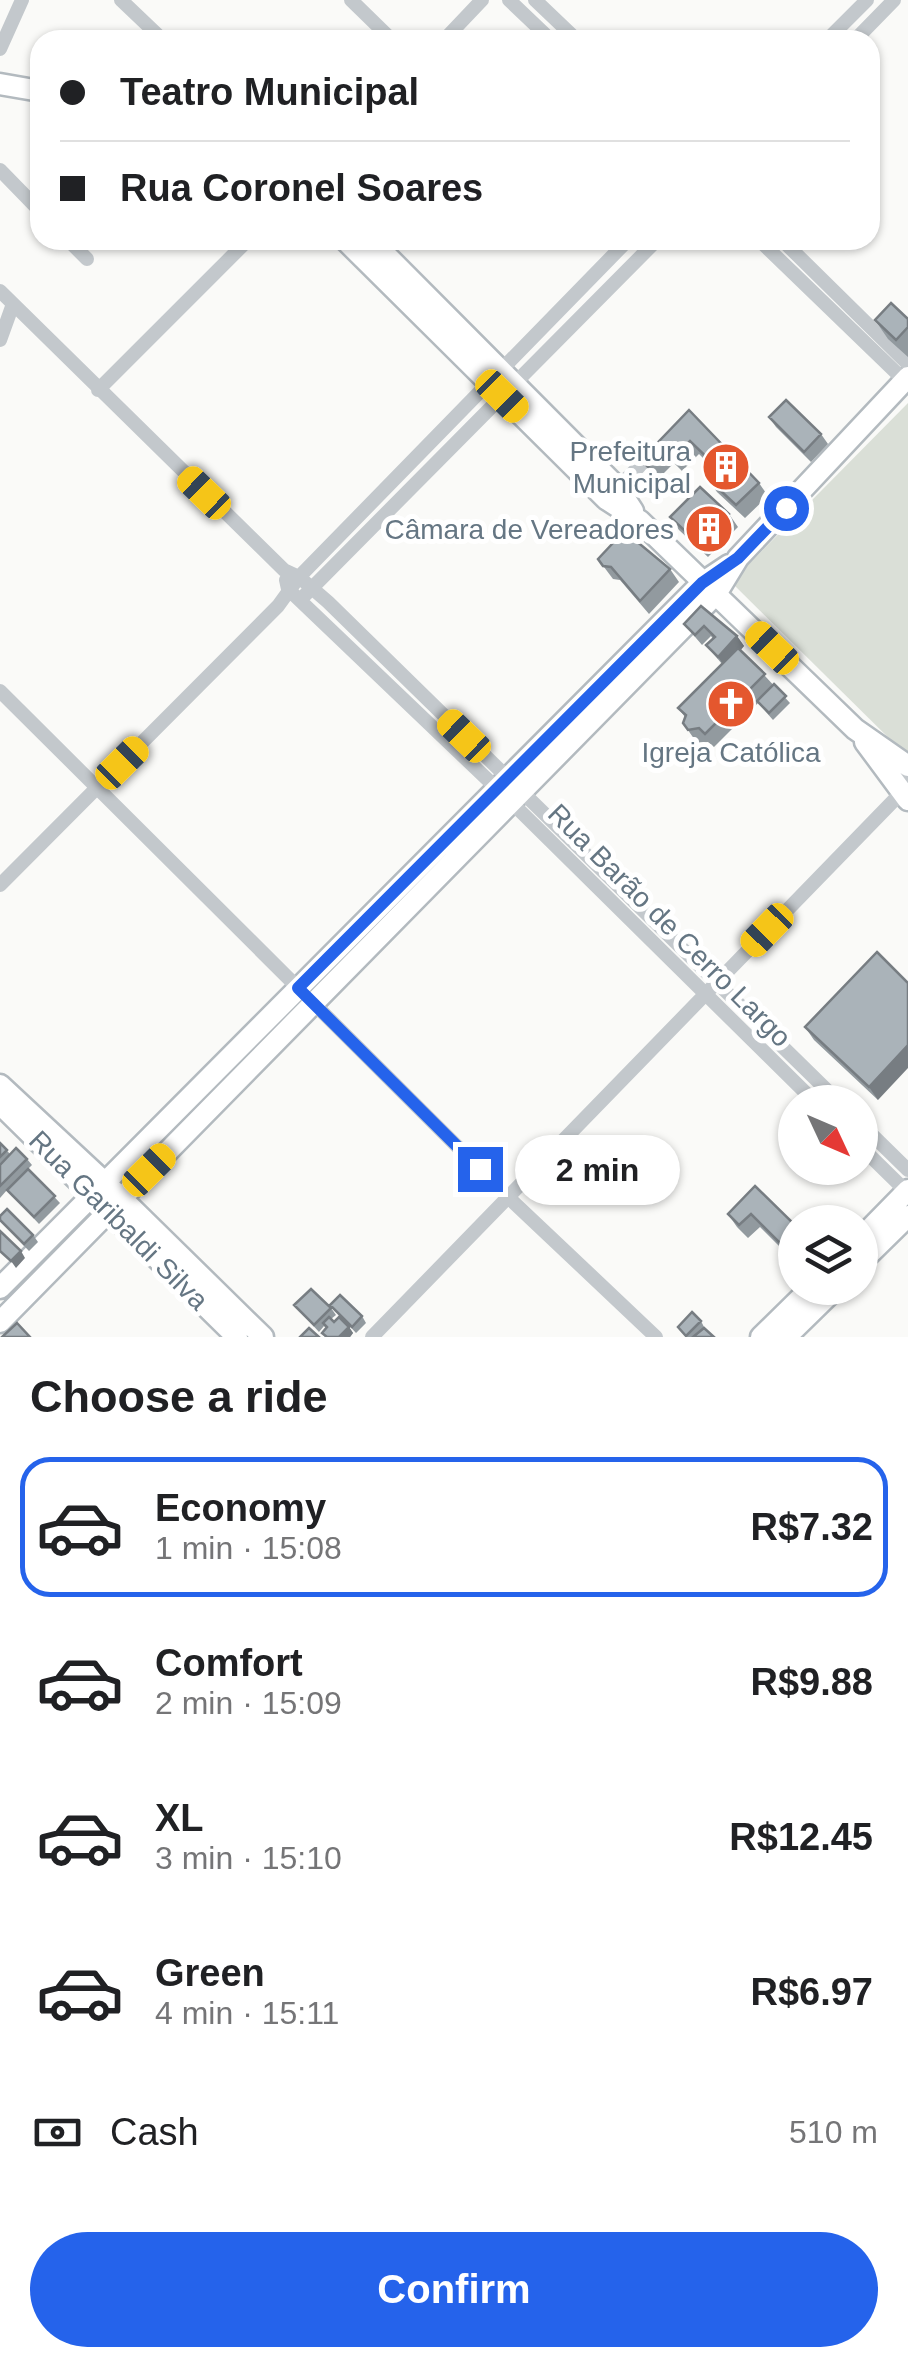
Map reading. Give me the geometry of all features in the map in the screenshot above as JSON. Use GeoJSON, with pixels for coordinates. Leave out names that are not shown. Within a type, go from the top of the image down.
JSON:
{"type":"FeatureCollection","features":[{"type":"Feature","properties":{"kind":"street"},"geometry":{"type":"LineString","coordinates":[[0,49],[22,0]]}},
{"type":"Feature","properties":{"kind":"street"},"geometry":{"type":"LineString","coordinates":[[121,0],[152,30]]}},
{"type":"Feature","properties":{"kind":"street"},"geometry":{"type":"LineString","coordinates":[[351,0],[382,30]]}},
{"type":"Feature","properties":{"kind":"street"},"geometry":{"type":"LineString","coordinates":[[454,30],[482,0]]}},
{"type":"Feature","properties":{"kind":"street"},"geometry":{"type":"LineString","coordinates":[[509,0],[540,30]]}},
{"type":"Feature","properties":{"kind":"street"},"geometry":{"type":"LineString","coordinates":[[535,0],[566,30]]}},
{"type":"Feature","properties":{"kind":"street"},"geometry":{"type":"LineString","coordinates":[[837,30],[867,0]]}},
{"type":"Feature","properties":{"kind":"street"},"geometry":{"type":"LineString","coordinates":[[865,30],[894,0]]}},
{"type":"Feature","properties":{"kind":"street"},"geometry":{"type":"LineString","coordinates":[[0,84],[30,89]]}},
{"type":"Feature","properties":{"kind":"street"},"geometry":{"type":"LineString","coordinates":[[0,170],[30,201]]}},
{"type":"Feature","properties":{"kind":"street"},"geometry":{"type":"LineString","coordinates":[[77,250],[86,259]]}},
{"type":"Feature","properties":{"kind":"street"},"geometry":{"type":"LineString","coordinates":[[98,390],[238,250]]}},
{"type":"Feature","properties":{"kind":"street"},"geometry":{"type":"LineString","coordinates":[[372,1337],[906,791],[855,728],[640,521],[373,250]]}},
{"type":"Feature","properties":{"kind":"street"},"geometry":{"type":"LineString","coordinates":[[0,885],[278,606],[293,595],[312,589],[435,464],[619,250]]}},
{"type":"Feature","properties":{"kind":"street"},"geometry":{"type":"LineString","coordinates":[[293,595],[299,576],[421,451],[646,250]]}},
{"type":"Feature","properties":{"kind":"street"},"geometry":{"type":"LineString","coordinates":[[769,250],[907,377]]}},
{"type":"Feature","properties":{"kind":"street"},"geometry":{"type":"LineString","coordinates":[[792,250],[842,299],[907,377]]}},
{"type":"Feature","properties":{"kind":"street","name":"Rua Barão de Cerro Largo"},"geometry":{"type":"LineString","coordinates":[[0,291],[284,570],[299,576],[348,622],[438,721],[710,989],[798,1085]]}},
{"type":"Feature","properties":{"kind":"street"},"geometry":{"type":"LineString","coordinates":[[831,311],[842,299]]}},
{"type":"Feature","properties":{"kind":"street"},"geometry":{"type":"LineString","coordinates":[[0,340],[12,304]]}},
{"type":"Feature","properties":{"kind":"street"},"geometry":{"type":"LineString","coordinates":[[0,1322],[107,1197],[709,588],[907,377]]}},
{"type":"Feature","properties":{"kind":"street"},"geometry":{"type":"LineString","coordinates":[[612,493],[670,438]]}},
{"type":"Feature","properties":{"kind":"street"},"geometry":{"type":"LineString","coordinates":[[421,451],[435,464]]}},
{"type":"Feature","properties":{"kind":"street"},"geometry":{"type":"LineString","coordinates":[[284,570],[293,595]]}},
{"type":"Feature","properties":{"kind":"street","name":"Rua Barão de Cerro Largo"},"geometry":{"type":"LineString","coordinates":[[293,595],[438,721]]}},
{"type":"Feature","properties":{"kind":"street"},"geometry":{"type":"LineString","coordinates":[[336,634],[348,622]]}},
{"type":"Feature","properties":{"kind":"street"},"geometry":{"type":"LineString","coordinates":[[0,691],[508,1196],[656,1337]]}},
{"type":"Feature","properties":{"kind":"street"},"geometry":{"type":"LineString","coordinates":[[855,728],[908,766]]}},
{"type":"Feature","properties":{"kind":"street","name":"Rua Barão de Cerro Largo"},"geometry":{"type":"LineString","coordinates":[[710,989],[821,1085]]}},
{"type":"Feature","properties":{"kind":"street"},"geometry":{"type":"LineString","coordinates":[[814,1085],[816,1080]]}},
{"type":"Feature","properties":{"kind":"street","name":"Rua Garibaldi Silva"},"geometry":{"type":"LineString","coordinates":[[0,1091],[107,1197],[237,1337]]}},
{"type":"Feature","properties":{"kind":"street"},"geometry":{"type":"LineString","coordinates":[[878,1141],[908,1170]]}},
{"type":"Feature","properties":{"kind":"street"},"geometry":{"type":"LineString","coordinates":[[878,1163],[908,1192],[878,1221]]}},
{"type":"Feature","properties":{"kind":"street"},"geometry":{"type":"LineString","coordinates":[[0,1288],[107,1197]]}},
{"type":"Feature","properties":{"kind":"street","name":"Rua Garibaldi Silva"},"geometry":{"type":"LineString","coordinates":[[107,1197],[262,1337]]}},
{"type":"Feature","properties":{"kind":"street"},"geometry":{"type":"LineString","coordinates":[[878,1246],[908,1216]]}},
{"type":"Feature","properties":{"kind":"street"},"geometry":{"type":"LineString","coordinates":[[761,1337],[794,1305]]}},
{"type":"Feature","properties":{"kind":"street"},"geometry":{"type":"LineString","coordinates":[[786,1337],[819,1305]]}},
{"type":"Feature","properties":{"kind":"shaded area"},"geometry":{"type":"Polygon","coordinates":[[[908,403],[908,757],[731,582],[908,403]]]}},
{"type":"Feature","properties":{"kind":"building"},"geometry":{"type":"Polygon","coordinates":[[[891,303],[908,319],[908,327],[896,340],[875,320],[891,303]]]}},
{"type":"Feature","properties":{"kind":"building"},"geometry":{"type":"Polygon","coordinates":[[[786,400],[821,434],[804,452],[769,417],[786,400]]]}},
{"type":"Feature","properties":{"kind":"building"},"geometry":{"type":"Polygon","coordinates":[[[689,410],[759,483],[736,505],[708,479],[718,468],[690,441],[673,458],[664,450],[648,467],[641,460],[689,410]]]}},
{"type":"Feature","properties":{"kind":"building"},"geometry":{"type":"Polygon","coordinates":[[[700,487],[729,514],[699,544],[670,517],[700,487]]]}},
{"type":"Feature","properties":{"kind":"building"},"geometry":{"type":"Polygon","coordinates":[[[628,527],[636,534],[635,540],[670,569],[640,601],[611,567],[603,566],[598,559],[628,527]]]}},
{"type":"Feature","properties":{"kind":"building"},"geometry":{"type":"Polygon","coordinates":[[[701,606],[737,636],[718,657],[706,645],[715,637],[704,626],[695,635],[684,624],[701,606]]]}},
{"type":"Feature","properties":{"kind":"building"},"geometry":{"type":"Polygon","coordinates":[[[738,648],[765,674],[705,734],[699,728],[688,730],[683,723],[686,715],[678,708],[738,648]]]}},
{"type":"Feature","properties":{"kind":"building"},"geometry":{"type":"Polygon","coordinates":[[[774,684],[786,696],[769,713],[757,701],[774,684]]]}},
{"type":"Feature","properties":{"kind":"building"},"geometry":{"type":"Polygon","coordinates":[[[877,952],[908,983],[908,1045],[871,1085],[805,1027],[877,952]]]}},
{"type":"Feature","properties":{"kind":"building"},"geometry":{"type":"Polygon","coordinates":[[[16,1148],[27,1159],[0,1186],[0,1165],[16,1148]]]}},
{"type":"Feature","properties":{"kind":"building"},"geometry":{"type":"Polygon","coordinates":[[[28,1169],[55,1196],[34,1217],[7,1190],[28,1169]]]}},
{"type":"Feature","properties":{"kind":"building"},"geometry":{"type":"Polygon","coordinates":[[[755,1186],[778,1208],[778,1241],[751,1214],[739,1225],[728,1214],[755,1186]]]}},
{"type":"Feature","properties":{"kind":"building"},"geometry":{"type":"Polygon","coordinates":[[[7,1209],[33,1235],[24,1244],[0,1220],[7,1209]]]}},
{"type":"Feature","properties":{"kind":"building"},"geometry":{"type":"Polygon","coordinates":[[[0,1231],[21,1251],[11,1261],[0,1251],[0,1231]]]}},
{"type":"Feature","properties":{"kind":"building"},"geometry":{"type":"Polygon","coordinates":[[[311,1289],[331,1308],[314,1325],[294,1305],[311,1289]]]}},
{"type":"Feature","properties":{"kind":"building"},"geometry":{"type":"Polygon","coordinates":[[[340,1295],[362,1316],[352,1327],[330,1305],[340,1295]]]}},
{"type":"Feature","properties":{"kind":"building"},"geometry":{"type":"Polygon","coordinates":[[[692,1312],[701,1321],[686,1336],[678,1327],[692,1312]]]}},
{"type":"Feature","properties":{"kind":"building"},"geometry":{"type":"Polygon","coordinates":[[[329,1317],[334,1322],[339,1317],[349,1327],[339,1337],[322,1333],[327,1327],[323,1323],[329,1317]]]}},
{"type":"Feature","properties":{"kind":"building"},"geometry":{"type":"Polygon","coordinates":[[[17,1323],[30,1337],[2,1337],[17,1323]]]}},
{"type":"Feature","properties":{"kind":"building"},"geometry":{"type":"Polygon","coordinates":[[[309,1328],[319,1337],[300,1337],[309,1328]]]}},
{"type":"Feature","properties":{"kind":"building"},"geometry":{"type":"Polygon","coordinates":[[[704,1328],[714,1337],[693,1337],[704,1328]]]}},
{"type":"Feature","properties":{"kind":"place","name":"Prefeitura Municipal"},"geometry":{"type":"Point","coordinates":[726,467]}},
{"type":"Feature","properties":{"kind":"place","name":"Câmara de Vereadores"},"geometry":{"type":"Point","coordinates":[709,529]}},
{"type":"Feature","properties":{"kind":"place","name":"Igreja Católica"},"geometry":{"type":"Point","coordinates":[731,704]}},
{"type":"Feature","properties":{"kind":"route"},"geometry":{"type":"LineString","coordinates":[[480,1169],[298,988],[702,583],[738,558],[786,508]]}}]}
